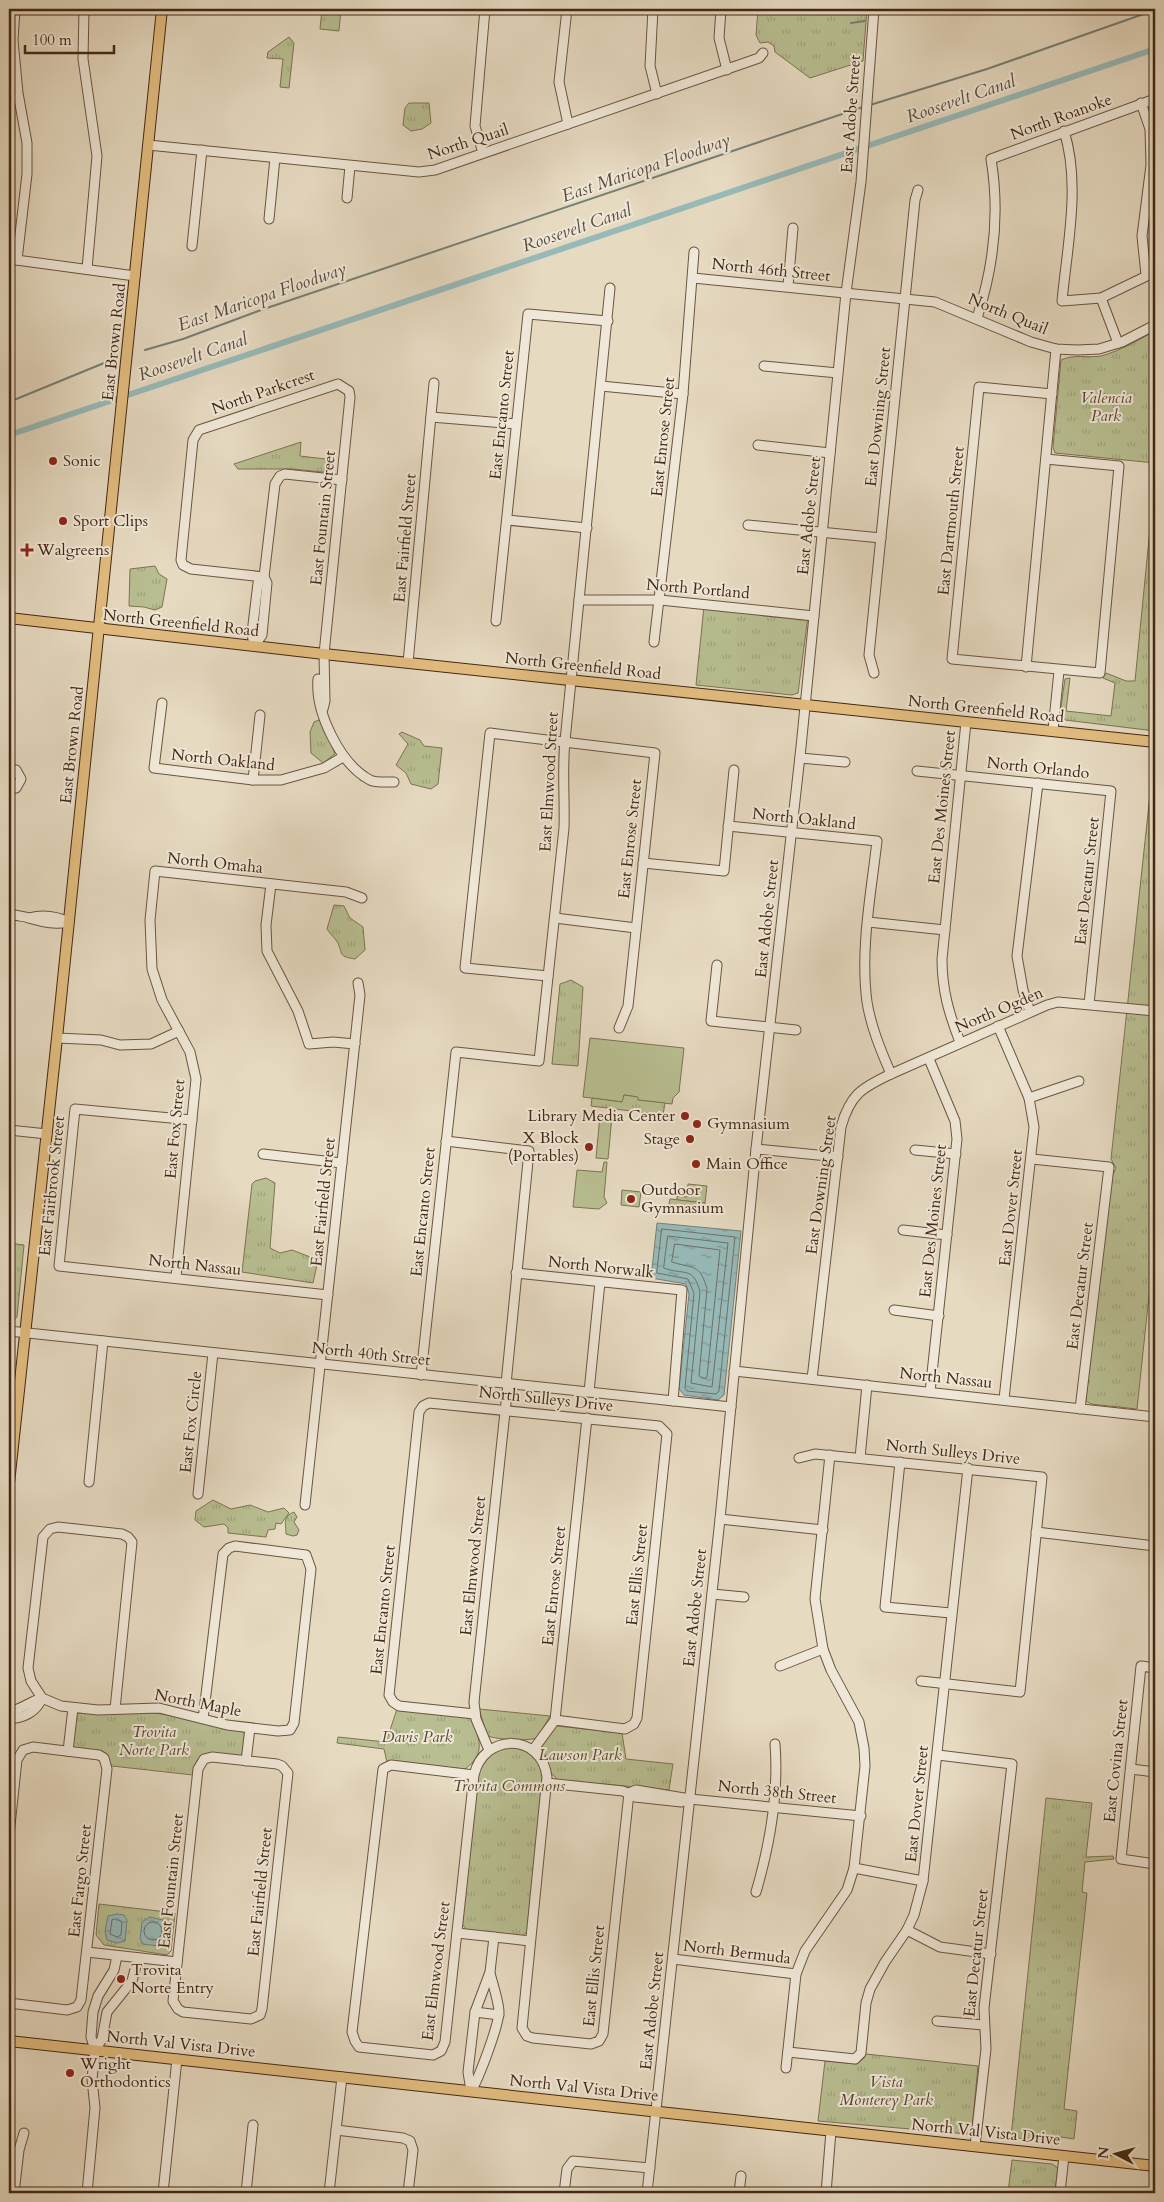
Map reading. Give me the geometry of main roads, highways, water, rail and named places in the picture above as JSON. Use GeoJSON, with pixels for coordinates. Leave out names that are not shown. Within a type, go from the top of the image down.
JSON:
{"type":"FeatureCollection","features":[{"type":"Feature","properties":{"kind":"main road","name":"East Brown Road"},"geometry":{"type":"LineString","coordinates":[[9,1483],[124,396],[162,9]]}},
{"type":"Feature","properties":{"kind":"main road","name":"North Greenfield Road"},"geometry":{"type":"LineString","coordinates":[[9,618],[99,630],[1155,742]]}},
{"type":"Feature","properties":{"kind":"main road","name":"North Val Vista Drive"},"geometry":{"type":"LineString","coordinates":[[9,2041],[1155,2166]]}},
{"type":"Feature","properties":{"kind":"water"},"geometry":{"type":"Polygon","coordinates":[[[657,1223],[741,1231],[724,1395],[718,1400],[684,1395],[679,1389],[689,1294],[686,1284],[651,1278],[657,1223]]]}},
{"type":"Feature","properties":{"kind":"water"},"geometry":{"type":"Polygon","coordinates":[[[124,1915],[127,1920],[125,1941],[117,1943],[107,1940],[105,1931],[108,1916],[124,1915]]]}},
{"type":"Feature","properties":{"kind":"water"},"geometry":{"type":"Polygon","coordinates":[[[150,1917],[167,1921],[165,1939],[158,1946],[143,1944],[140,1939],[142,1922],[150,1917]]]}},
{"type":"Feature","properties":{"kind":"waterway","name":"East Maricopa Floodway"},"geometry":{"type":"LineString","coordinates":[[870,105],[987,69],[1155,10]]}},
{"type":"Feature","properties":{"kind":"waterway"},"geometry":{"type":"LineString","coordinates":[[851,23],[865,21]]}},
{"type":"Feature","properties":{"kind":"waterway","name":"Roosevelt Canal"},"geometry":{"type":"LineString","coordinates":[[9,435],[1155,49]]}},
{"type":"Feature","properties":{"kind":"waterway","name":"East Maricopa Floodway"},"geometry":{"type":"LineString","coordinates":[[145,350],[183,339],[261,310],[863,107]]}},
{"type":"Feature","properties":{"kind":"waterway","name":"East Maricopa Floodway"},"geometry":{"type":"LineString","coordinates":[[9,402],[109,361]]}},
{"type":"Feature","properties":{"kind":"place","name":"Sonic"},"geometry":{"type":"Point","coordinates":[53,461]}},
{"type":"Feature","properties":{"kind":"place","name":"Sport Clips"},"geometry":{"type":"Point","coordinates":[63,521]}},
{"type":"Feature","properties":{"kind":"place","name":"Walgreens"},"geometry":{"type":"Point","coordinates":[27,550]}},
{"type":"Feature","properties":{"kind":"place","name":"Library Media Center"},"geometry":{"type":"Point","coordinates":[685,1116]}},
{"type":"Feature","properties":{"kind":"place","name":"Gymnasium"},"geometry":{"type":"Point","coordinates":[697,1124]}},
{"type":"Feature","properties":{"kind":"place","name":"Stage"},"geometry":{"type":"Point","coordinates":[690,1139]}},
{"type":"Feature","properties":{"kind":"place","name":"X Block (Portables)"},"geometry":{"type":"Point","coordinates":[589,1147]}},
{"type":"Feature","properties":{"kind":"place","name":"Main Office"},"geometry":{"type":"Point","coordinates":[696,1164]}},
{"type":"Feature","properties":{"kind":"place","name":"Outdoor Gymnasium"},"geometry":{"type":"Point","coordinates":[631,1199]}},
{"type":"Feature","properties":{"kind":"place","name":"Trovita Norte Entry"},"geometry":{"type":"Point","coordinates":[121,1979]}},
{"type":"Feature","properties":{"kind":"place","name":"Wright Orthodontics"},"geometry":{"type":"Point","coordinates":[70,2073]}},
{"type":"Feature","properties":{"kind":"park label","name":"Valencia Park"},"geometry":{"type":"Point","coordinates":[1106,407]}},
{"type":"Feature","properties":{"kind":"park label","name":"Davis Park"},"geometry":{"type":"Point","coordinates":[417,1737]}},
{"type":"Feature","properties":{"kind":"park label","name":"Trovita Norte Park"},"geometry":{"type":"Point","coordinates":[154,1741]}},
{"type":"Feature","properties":{"kind":"park label","name":"Lawson Park"},"geometry":{"type":"Point","coordinates":[580,1755]}},
{"type":"Feature","properties":{"kind":"park label","name":"Trovita Commons"},"geometry":{"type":"Point","coordinates":[509,1786]}},
{"type":"Feature","properties":{"kind":"park label","name":"Vista Monterey Park"},"geometry":{"type":"Point","coordinates":[886,2091]}}]}
